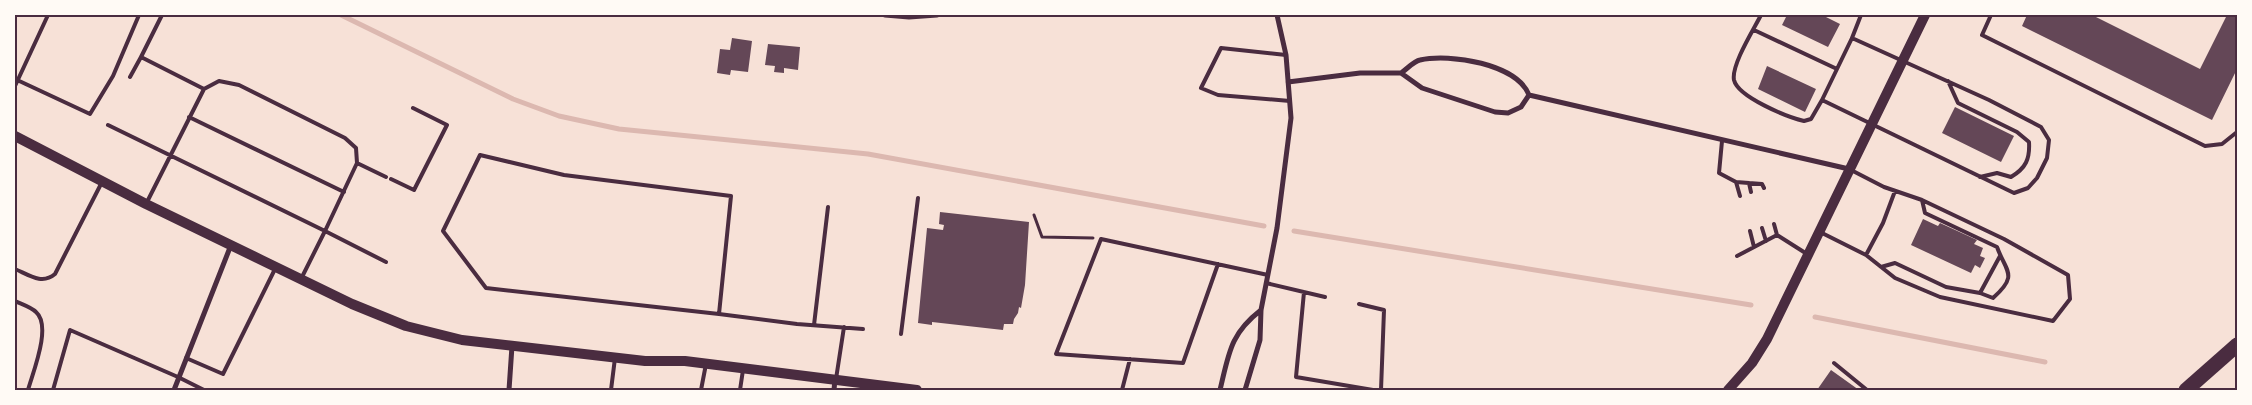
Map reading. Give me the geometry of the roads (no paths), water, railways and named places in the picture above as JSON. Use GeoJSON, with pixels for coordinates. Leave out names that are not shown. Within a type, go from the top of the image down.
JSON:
{"type":"FeatureCollection","features":[{"type":"Feature","properties":{"kind":"highway"},"geometry":{"type":"LineString","coordinates":[[2208,372],[2237,332]]}},
{"type":"Feature","properties":{"kind":"highway"},"geometry":{"type":"LineString","coordinates":[[2186,390],[2237,345]]}},
{"type":"Feature","properties":{"kind":"main road"},"geometry":{"type":"LineString","coordinates":[[1728,390],[1752,363],[1767,339],[1925,15]]}},
{"type":"Feature","properties":{"kind":"main road"},"geometry":{"type":"LineString","coordinates":[[15,136],[230,245],[352,304],[406,326],[462,340],[615,358],[743,368],[917,390]]}},
{"type":"Feature","properties":{"kind":"street"},"geometry":{"type":"LineString","coordinates":[[885,15],[909,17],[938,15]]}},
{"type":"Feature","properties":{"kind":"street"},"geometry":{"type":"LineString","coordinates":[[1245,390],[1260,340],[1261,310],[1276,232],[1291,118],[1286,55],[1277,15]]}},
{"type":"Feature","properties":{"kind":"street"},"geometry":{"type":"LineString","coordinates":[[1401,73],[1419,60],[1448,58],[1484,64],[1515,76],[1526,87],[1529,95]]}},
{"type":"Feature","properties":{"kind":"street"},"geometry":{"type":"LineString","coordinates":[[1288,82],[1360,73],[1401,73],[1422,88],[1495,112],[1508,113],[1521,107],[1529,95]]}},
{"type":"Feature","properties":{"kind":"street"},"geometry":{"type":"LineString","coordinates":[[1529,95],[1849,169]]}},
{"type":"Feature","properties":{"kind":"street"},"geometry":{"type":"LineString","coordinates":[[174,390],[230,245]]}},
{"type":"Feature","properties":{"kind":"street"},"geometry":{"type":"LineString","coordinates":[[1220,390],[1236,335],[1245,322],[1261,310]]}},
{"type":"Feature","properties":{"kind":"street"},"geometry":{"type":"LineString","coordinates":[[509,390],[512,346]]}},
{"type":"Feature","properties":{"kind":"street"},"geometry":{"type":"LineString","coordinates":[[834,390],[836,379]]}},
{"type":"Feature","properties":{"kind":"lane"},"geometry":{"type":"LineString","coordinates":[[15,86],[48,15]]}},
{"type":"Feature","properties":{"kind":"lane"},"geometry":{"type":"LineString","coordinates":[[17,80],[90,114],[113,76],[139,15]]}},
{"type":"Feature","properties":{"kind":"lane"},"geometry":{"type":"LineString","coordinates":[[130,77],[162,15]]}},
{"type":"Feature","properties":{"kind":"lane"},"geometry":{"type":"LineString","coordinates":[[1761,15],[1735,69],[1734,81],[1741,90],[1770,108],[1804,121],[1811,118],[1822,100],[1861,15]]}},
{"type":"Feature","properties":{"kind":"lane"},"geometry":{"type":"LineString","coordinates":[[1992,15],[1982,35],[2205,146],[2222,144],[2237,132]]}},
{"type":"Feature","properties":{"kind":"lane"},"geometry":{"type":"LineString","coordinates":[[1754,30],[1837,69]]}},
{"type":"Feature","properties":{"kind":"lane"},"geometry":{"type":"LineString","coordinates":[[1822,100],[2014,193],[2028,188],[2037,178],[2047,158],[2049,140],[2041,127],[1948,81],[1901,62],[1852,38]]}},
{"type":"Feature","properties":{"kind":"lane"},"geometry":{"type":"LineString","coordinates":[[1286,55],[1221,48],[1201,88],[1218,95],[1290,101]]}},
{"type":"Feature","properties":{"kind":"lane"},"geometry":{"type":"LineString","coordinates":[[141,57],[204,89]]}},
{"type":"Feature","properties":{"kind":"lane"},"geometry":{"type":"LineString","coordinates":[[146,204],[204,89],[219,81],[239,85],[345,138],[356,148],[357,162],[301,279]]}},
{"type":"Feature","properties":{"kind":"lane"},"geometry":{"type":"LineString","coordinates":[[1948,81],[1958,103],[2017,132],[2029,142],[2030,158],[2021,171],[2011,177],[1997,173],[1980,177]]}},
{"type":"Feature","properties":{"kind":"lane"},"geometry":{"type":"LineString","coordinates":[[391,179],[414,190],[447,125],[413,108]]}},
{"type":"Feature","properties":{"kind":"lane"},"geometry":{"type":"LineString","coordinates":[[189,116],[344,192]]}},
{"type":"Feature","properties":{"kind":"lane"},"geometry":{"type":"LineString","coordinates":[[108,125],[386,262]]}},
{"type":"Feature","properties":{"kind":"lane"},"geometry":{"type":"LineString","coordinates":[[1722,140],[1718,172],[1736,182],[1762,184],[1764,188]]}},
{"type":"Feature","properties":{"kind":"lane"},"geometry":{"type":"LineString","coordinates":[[719,314],[731,196],[564,175],[480,156],[443,231],[486,288],[814,325],[862,329]]}},
{"type":"Feature","properties":{"kind":"lane"},"geometry":{"type":"LineString","coordinates":[[357,162],[386,176]]}},
{"type":"Feature","properties":{"kind":"lane"},"geometry":{"type":"LineString","coordinates":[[1819,231],[1866,255],[1895,278],[1940,297],[2053,321],[2070,299],[2068,276],[2004,240],[1922,200],[1895,191],[1849,169]]}},
{"type":"Feature","properties":{"kind":"lane"},"geometry":{"type":"LineString","coordinates":[[15,269],[43,280],[55,274],[103,182]]}},
{"type":"Feature","properties":{"kind":"lane"},"geometry":{"type":"LineString","coordinates":[[1736,182],[1740,196]]}},
{"type":"Feature","properties":{"kind":"lane"},"geometry":{"type":"LineString","coordinates":[[1748,183],[1751,192]]}},
{"type":"Feature","properties":{"kind":"lane"},"geometry":{"type":"LineString","coordinates":[[1866,255],[1883,223],[1895,191]]}},
{"type":"Feature","properties":{"kind":"lane"},"geometry":{"type":"LineString","coordinates":[[901,334],[918,198]]}},
{"type":"Feature","properties":{"kind":"lane"},"geometry":{"type":"LineString","coordinates":[[1881,267],[1895,263],[1946,287],[1980,293],[1992,298],[2005,287],[2008,272],[2005,261],[2000,256],[1997,247],[1925,213],[1922,200]]}},
{"type":"Feature","properties":{"kind":"lane"},"geometry":{"type":"LineString","coordinates":[[814,325],[828,207]]}},
{"type":"Feature","properties":{"kind":"lane"},"geometry":{"type":"LineString","coordinates":[[1774,224],[1777,235],[1807,255]]}},
{"type":"Feature","properties":{"kind":"lane"},"geometry":{"type":"LineString","coordinates":[[1762,228],[1766,241]]}},
{"type":"Feature","properties":{"kind":"lane"},"geometry":{"type":"LineString","coordinates":[[1750,231],[1754,247]]}},
{"type":"Feature","properties":{"kind":"lane"},"geometry":{"type":"LineString","coordinates":[[1737,256],[1777,235]]}},
{"type":"Feature","properties":{"kind":"lane"},"geometry":{"type":"LineString","coordinates":[[1218,264],[1183,363],[1056,354],[1101,239],[1268,274]]}},
{"type":"Feature","properties":{"kind":"lane"},"geometry":{"type":"LineString","coordinates":[[1980,293],[2000,256]]}},
{"type":"Feature","properties":{"kind":"lane"},"geometry":{"type":"LineString","coordinates":[[186,358],[223,374],[276,267]]}},
{"type":"Feature","properties":{"kind":"lane"},"geometry":{"type":"LineString","coordinates":[[1266,284],[1325,297]]}},
{"type":"Feature","properties":{"kind":"lane"},"geometry":{"type":"LineString","coordinates":[[1304,292],[1296,377],[1373,390]]}},
{"type":"Feature","properties":{"kind":"lane"},"geometry":{"type":"LineString","coordinates":[[15,301],[36,312],[42,320],[41,343],[28,390]]}},
{"type":"Feature","properties":{"kind":"lane"},"geometry":{"type":"LineString","coordinates":[[1359,304],[1384,310],[1381,390]]}},
{"type":"Feature","properties":{"kind":"lane"},"geometry":{"type":"LineString","coordinates":[[836,379],[844,327]]}},
{"type":"Feature","properties":{"kind":"lane"},"geometry":{"type":"LineString","coordinates":[[53,390],[70,330],[204,390]]}},
{"type":"Feature","properties":{"kind":"lane"},"geometry":{"type":"LineString","coordinates":[[611,390],[615,358]]}},
{"type":"Feature","properties":{"kind":"lane"},"geometry":{"type":"LineString","coordinates":[[1122,390],[1130,359]]}},
{"type":"Feature","properties":{"kind":"lane"},"geometry":{"type":"LineString","coordinates":[[1834,363],[1867,390]]}},
{"type":"Feature","properties":{"kind":"lane"},"geometry":{"type":"LineString","coordinates":[[701,390],[706,364]]}},
{"type":"Feature","properties":{"kind":"lane"},"geometry":{"type":"LineString","coordinates":[[740,390],[743,368]]}},
{"type":"Feature","properties":{"kind":"waterway"},"geometry":{"type":"LineString","coordinates":[[341,15],[513,99],[559,116],[619,129],[868,154],[1264,226]]}},
{"type":"Feature","properties":{"kind":"waterway"},"geometry":{"type":"LineString","coordinates":[[1294,231],[1751,305]]}},
{"type":"Feature","properties":{"kind":"waterway"},"geometry":{"type":"LineString","coordinates":[[1815,317],[2045,362]]}}]}
